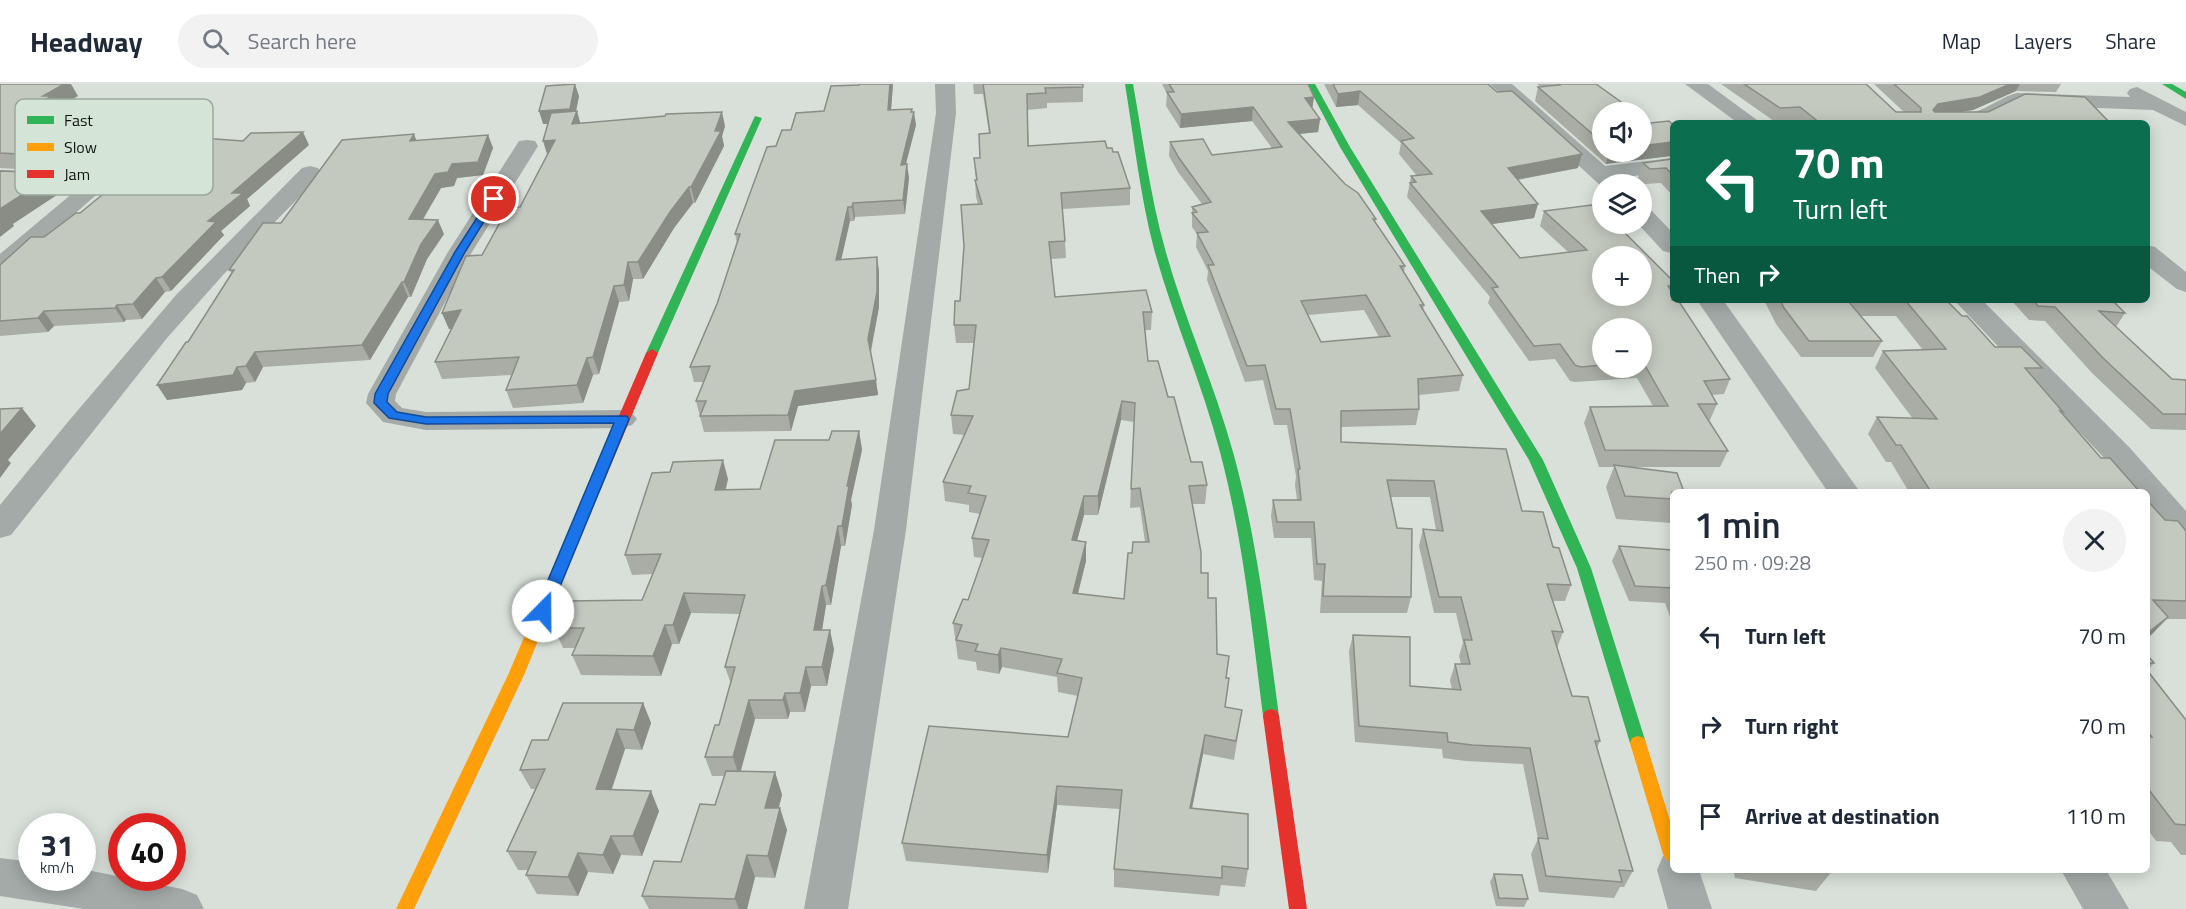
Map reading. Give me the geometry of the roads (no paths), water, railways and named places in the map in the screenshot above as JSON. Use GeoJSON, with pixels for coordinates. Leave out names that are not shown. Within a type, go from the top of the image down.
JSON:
{"type":"FeatureCollection","features":[{"type":"Feature","properties":{"kind":"street"},"geometry":{"type":"LineString","coordinates":[[826,909],[890,530],[946,112],[945,84]]}},
{"type":"Feature","properties":{"kind":"street"},"geometry":{"type":"LineString","coordinates":[[1129,84],[1156,236],[1166,272],[1202,371],[1235,488],[1255,587],[1284,818],[1298,909]]}},
{"type":"Feature","properties":{"kind":"street"},"geometry":{"type":"LineString","coordinates":[[1311,84],[1345,147],[1536,460],[1584,568],[1670,848]]}},
{"type":"Feature","properties":{"kind":"street"},"geometry":{"type":"LineString","coordinates":[[1500,84],[1600,174]]}},
{"type":"Feature","properties":{"kind":"street"},"geometry":{"type":"LineString","coordinates":[[1695,84],[1747,120]]}},
{"type":"Feature","properties":{"kind":"street"},"geometry":{"type":"LineString","coordinates":[[2123,84],[2154,104],[2186,120]]}},
{"type":"Feature","properties":{"kind":"street"},"geometry":{"type":"LineString","coordinates":[[2166,84],[2186,96]]}},
{"type":"Feature","properties":{"kind":"street"},"geometry":{"type":"LineString","coordinates":[[1985,120],[2007,102],[2018,99],[2154,104]]}},
{"type":"Feature","properties":{"kind":"street"},"geometry":{"type":"LineString","coordinates":[[405,909],[516,675],[622,419],[758,118]]}},
{"type":"Feature","properties":{"kind":"street"},"geometry":{"type":"LineString","coordinates":[[527,146],[460,252],[382,394],[380,403],[393,416],[416,420],[483,422],[622,419]]}},
{"type":"Feature","properties":{"kind":"street"},"geometry":{"type":"LineString","coordinates":[[1630,174],[1670,165]]}},
{"type":"Feature","properties":{"kind":"street"},"geometry":{"type":"LineString","coordinates":[[0,527],[166,324],[214,270],[264,223],[310,173]]}},
{"type":"Feature","properties":{"kind":"street"},"geometry":{"type":"LineString","coordinates":[[0,177],[15,177]]}},
{"type":"Feature","properties":{"kind":"street"},"geometry":{"type":"LineString","coordinates":[[0,266],[85,195]]}},
{"type":"Feature","properties":{"kind":"street"},"geometry":{"type":"LineString","coordinates":[[1652,225],[1670,244]]}},
{"type":"Feature","properties":{"kind":"street"},"geometry":{"type":"LineString","coordinates":[[2150,255],[2186,284]]}},
{"type":"Feature","properties":{"kind":"street"},"geometry":{"type":"LineString","coordinates":[[1712,303],[1794,416],[1842,489]]}},
{"type":"Feature","properties":{"kind":"street"},"geometry":{"type":"LineString","coordinates":[[1969,303],[2110,445],[2148,489]]}},
{"type":"Feature","properties":{"kind":"street"},"geometry":{"type":"LineString","coordinates":[[2150,491],[2186,532]]}},
{"type":"Feature","properties":{"kind":"street"},"geometry":{"type":"LineString","coordinates":[[1679,873],[1690,909]]}},
{"type":"Feature","properties":{"kind":"street"},"geometry":{"type":"LineString","coordinates":[[2084,873],[2107,909]]}},
{"type":"Feature","properties":{"kind":"street"},"geometry":{"type":"LineString","coordinates":[[0,877],[51,897],[182,909]]}}]}
